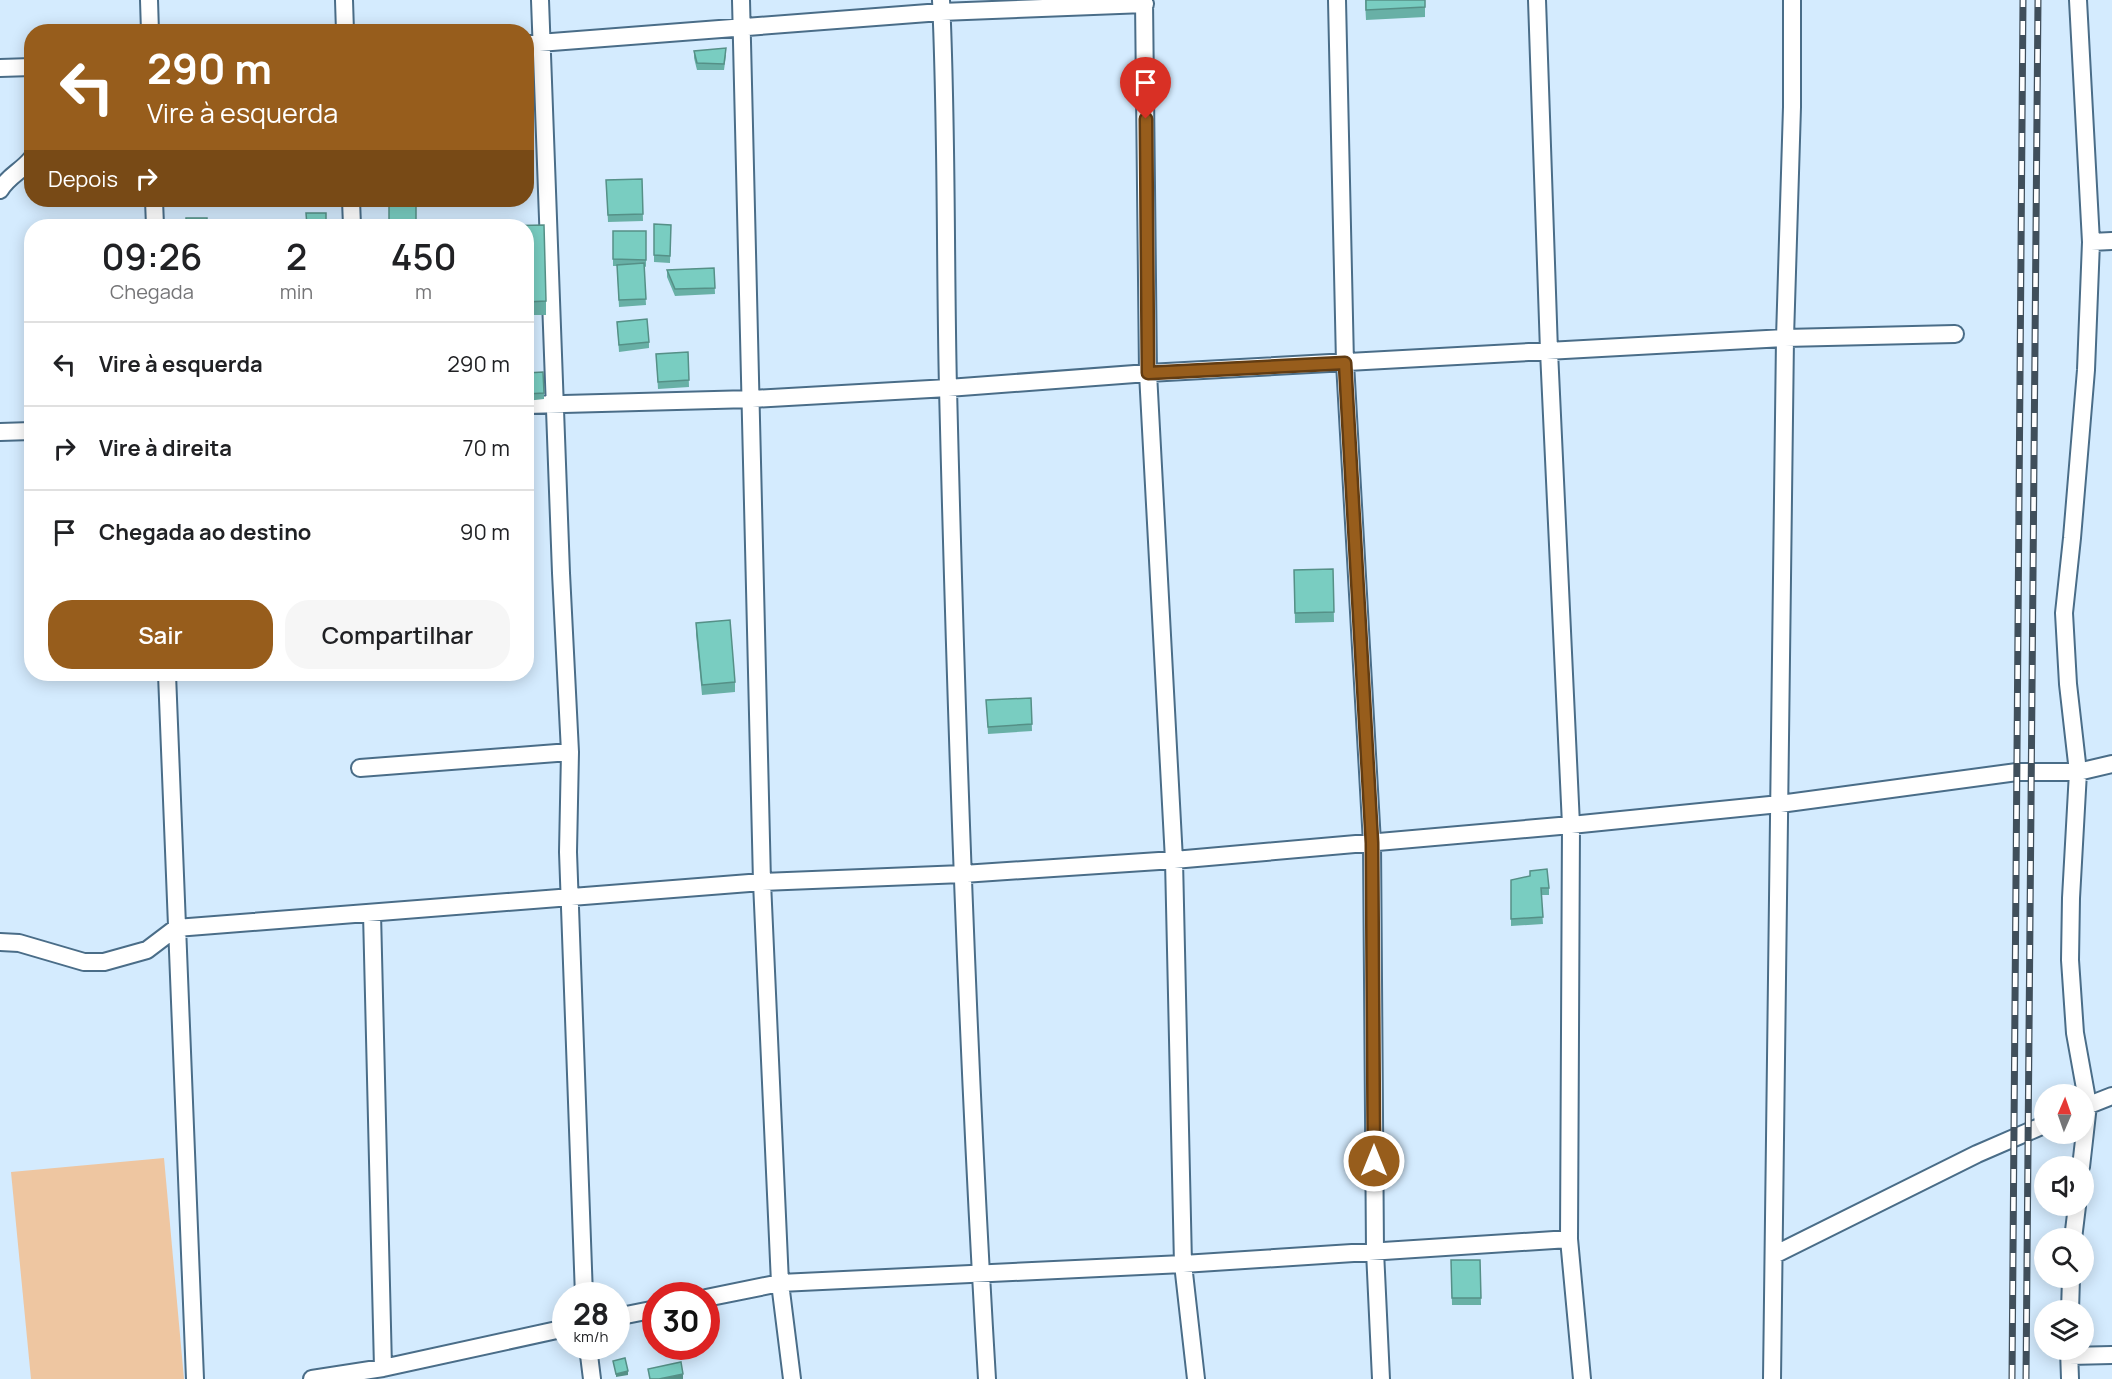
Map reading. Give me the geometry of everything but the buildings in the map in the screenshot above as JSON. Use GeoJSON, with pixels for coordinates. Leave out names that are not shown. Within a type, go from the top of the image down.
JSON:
{"type":"FeatureCollection","features":[{"type":"Feature","properties":{"kind":"street"},"geometry":{"type":"LineString","coordinates":[[149,0],[150,24]]}},
{"type":"Feature","properties":{"kind":"street"},"geometry":{"type":"LineString","coordinates":[[344,0],[345,24]]}},
{"type":"Feature","properties":{"kind":"street"},"geometry":{"type":"LineString","coordinates":[[540,0],[534,43],[556,403],[561,573],[570,752],[568,852],[584,1282]]}},
{"type":"Feature","properties":{"kind":"street"},"geometry":{"type":"LineString","coordinates":[[741,0],[762,882],[780,1283],[792,1379]]}},
{"type":"Feature","properties":{"kind":"street"},"geometry":{"type":"LineString","coordinates":[[1337,0],[1345,363],[1372,843],[1375,1251],[1381,1379]]}},
{"type":"Feature","properties":{"kind":"street"},"geometry":{"type":"LineString","coordinates":[[1537,0],[1549,351],[1571,825],[1569,1239],[1582,1379]]}},
{"type":"Feature","properties":{"kind":"street"},"geometry":{"type":"LineString","coordinates":[[1772,1379],[1785,338],[1792,107],[1792,0]]}},
{"type":"Feature","properties":{"kind":"street"},"geometry":{"type":"LineString","coordinates":[[2078,0],[2091,242],[2086,370],[2064,613],[2068,684],[2078,772],[2070,960],[2075,1033],[2083,1084]]}},
{"type":"Feature","properties":{"kind":"street"},"geometry":{"type":"LineString","coordinates":[[534,43],[742,27],[941,6],[1144,2],[1148,373],[1174,860],[1182,1264],[1196,1379]]}},
{"type":"Feature","properties":{"kind":"street"},"geometry":{"type":"LineString","coordinates":[[941,6],[948,388],[963,874],[980,1275],[987,1379]]}},
{"type":"Feature","properties":{"kind":"street"},"geometry":{"type":"LineString","coordinates":[[0,68],[24,67]]}},
{"type":"Feature","properties":{"kind":"street"},"geometry":{"type":"LineString","coordinates":[[0,190],[6,179],[24,166]]}},
{"type":"Feature","properties":{"kind":"street"},"geometry":{"type":"LineString","coordinates":[[2091,242],[2112,241]]}},
{"type":"Feature","properties":{"kind":"street"},"geometry":{"type":"LineString","coordinates":[[534,404],[752,399],[948,388],[1148,373],[1785,338],[1955,334]]}},
{"type":"Feature","properties":{"kind":"street"},"geometry":{"type":"LineString","coordinates":[[0,432],[24,431]]}},
{"type":"Feature","properties":{"kind":"street"},"geometry":{"type":"LineString","coordinates":[[167,681],[195,1379]]}},
{"type":"Feature","properties":{"kind":"street"},"geometry":{"type":"LineString","coordinates":[[360,768],[570,752]]}},
{"type":"Feature","properties":{"kind":"street"},"geometry":{"type":"LineString","coordinates":[[0,942],[19,944],[84,962],[104,962],[147,950],[176,928],[762,882],[963,874],[1174,860],[1780,804],[2018,772],[2078,772],[2112,764]]}},
{"type":"Feature","properties":{"kind":"street"},"geometry":{"type":"LineString","coordinates":[[372,913],[383,1368]]}},
{"type":"Feature","properties":{"kind":"street"},"geometry":{"type":"LineString","coordinates":[[2094,1103],[2112,1096]]}},
{"type":"Feature","properties":{"kind":"street"},"geometry":{"type":"LineString","coordinates":[[1774,1255],[1977,1154],[2034,1129]]}},
{"type":"Feature","properties":{"kind":"street"},"geometry":{"type":"LineString","coordinates":[[720,1296],[780,1283],[1182,1264],[1569,1239]]}},
{"type":"Feature","properties":{"kind":"street"},"geometry":{"type":"LineString","coordinates":[[312,1379],[383,1368],[552,1331]]}},
{"type":"Feature","properties":{"kind":"street"},"geometry":{"type":"LineString","coordinates":[[2094,1354],[2112,1355]]}},
{"type":"Feature","properties":{"kind":"street"},"geometry":{"type":"LineString","coordinates":[[590,1360],[592,1379]]}},
{"type":"Feature","properties":{"kind":"street"},"geometry":{"type":"LineString","coordinates":[[2069,1360],[2070,1379]]}},
{"type":"Feature","properties":{"kind":"shaded area"},"geometry":{"type":"Polygon","coordinates":[[[164,1158],[184,1379],[31,1379],[11,1172],[164,1158]]]}},
{"type":"Feature","properties":{"kind":"railway"},"geometry":{"type":"LineString","coordinates":[[2012,1379],[2023,0]]}},
{"type":"Feature","properties":{"kind":"railway"},"geometry":{"type":"LineString","coordinates":[[2026,1379],[2038,0]]}},
{"type":"Feature","properties":{"kind":"route"},"geometry":{"type":"LineString","coordinates":[[1146,119],[1148,373],[1345,363],[1372,843],[1374,1161]]}}]}
